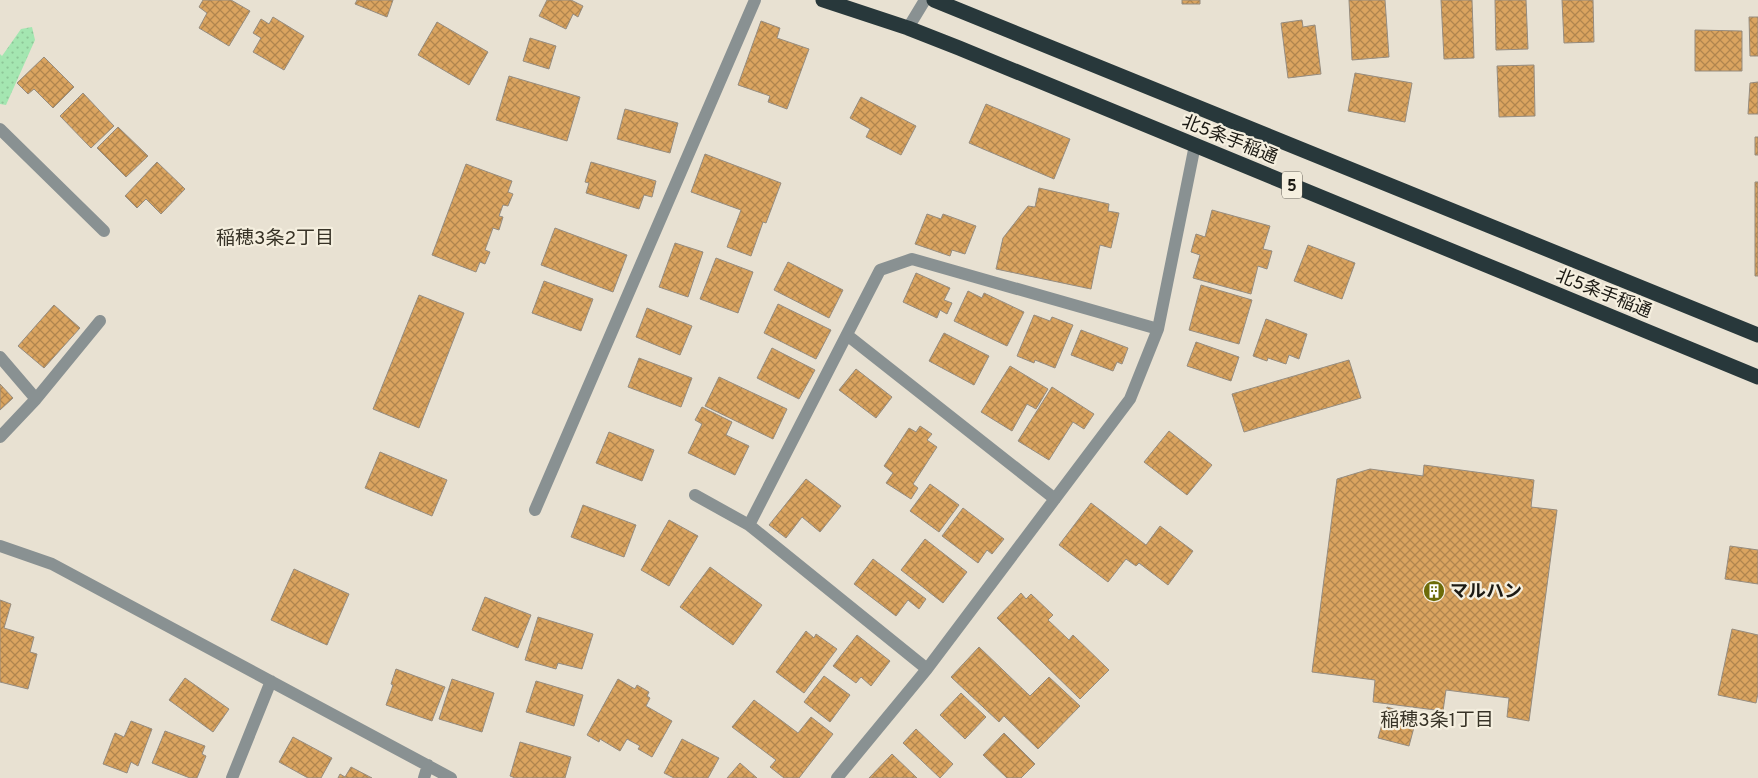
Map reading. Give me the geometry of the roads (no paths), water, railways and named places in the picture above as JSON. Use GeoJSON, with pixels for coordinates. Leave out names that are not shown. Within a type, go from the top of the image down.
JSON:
{"type":"FeatureCollection","features":[{"type":"Feature","properties":{"kind":"highway","name":"北5条手稲通"},"geometry":{"type":"LineString","coordinates":[[823,0],[908,28],[1758,377]]}},
{"type":"Feature","properties":{"kind":"highway","name":"北5条手稲通"},"geometry":{"type":"LineString","coordinates":[[934,0],[1758,335]]}},
{"type":"Feature","properties":{"kind":"street"},"geometry":{"type":"LineString","coordinates":[[535,510],[755,0]]}},
{"type":"Feature","properties":{"kind":"street"},"geometry":{"type":"LineString","coordinates":[[908,28],[925,0]]}},
{"type":"Feature","properties":{"kind":"street"},"geometry":{"type":"LineString","coordinates":[[0,129],[104,232]]}},
{"type":"Feature","properties":{"kind":"street"},"geometry":{"type":"LineString","coordinates":[[837,778],[927,669],[1130,399],[1158,330],[1195,145]]}},
{"type":"Feature","properties":{"kind":"street"},"geometry":{"type":"LineString","coordinates":[[749,524],[880,270],[912,259],[1158,330]]}},
{"type":"Feature","properties":{"kind":"street"},"geometry":{"type":"LineString","coordinates":[[0,436],[36,399],[100,320]]}},
{"type":"Feature","properties":{"kind":"street"},"geometry":{"type":"LineString","coordinates":[[847,335],[1055,499]]}},
{"type":"Feature","properties":{"kind":"street"},"geometry":{"type":"LineString","coordinates":[[0,357],[36,399]]}},
{"type":"Feature","properties":{"kind":"street"},"geometry":{"type":"LineString","coordinates":[[696,495],[749,524],[927,669]]}},
{"type":"Feature","properties":{"kind":"street"},"geometry":{"type":"LineString","coordinates":[[0,546],[52,564],[451,778]]}},
{"type":"Feature","properties":{"kind":"street"},"geometry":{"type":"LineString","coordinates":[[232,778],[271,681]]}},
{"type":"Feature","properties":{"kind":"street"},"geometry":{"type":"LineString","coordinates":[[424,778],[428,765]]}},
{"type":"Feature","properties":{"kind":"place","name":"マルハン"},"geometry":{"type":"Point","coordinates":[1434,591]}},
{"type":"Feature","properties":{"kind":"district","name":"稲穂3条2丁目"},"geometry":{"type":"Point","coordinates":[275,237]}},
{"type":"Feature","properties":{"kind":"district","name":"稲穂3条1丁目"},"geometry":{"type":"Point","coordinates":[1437,719]}}]}
